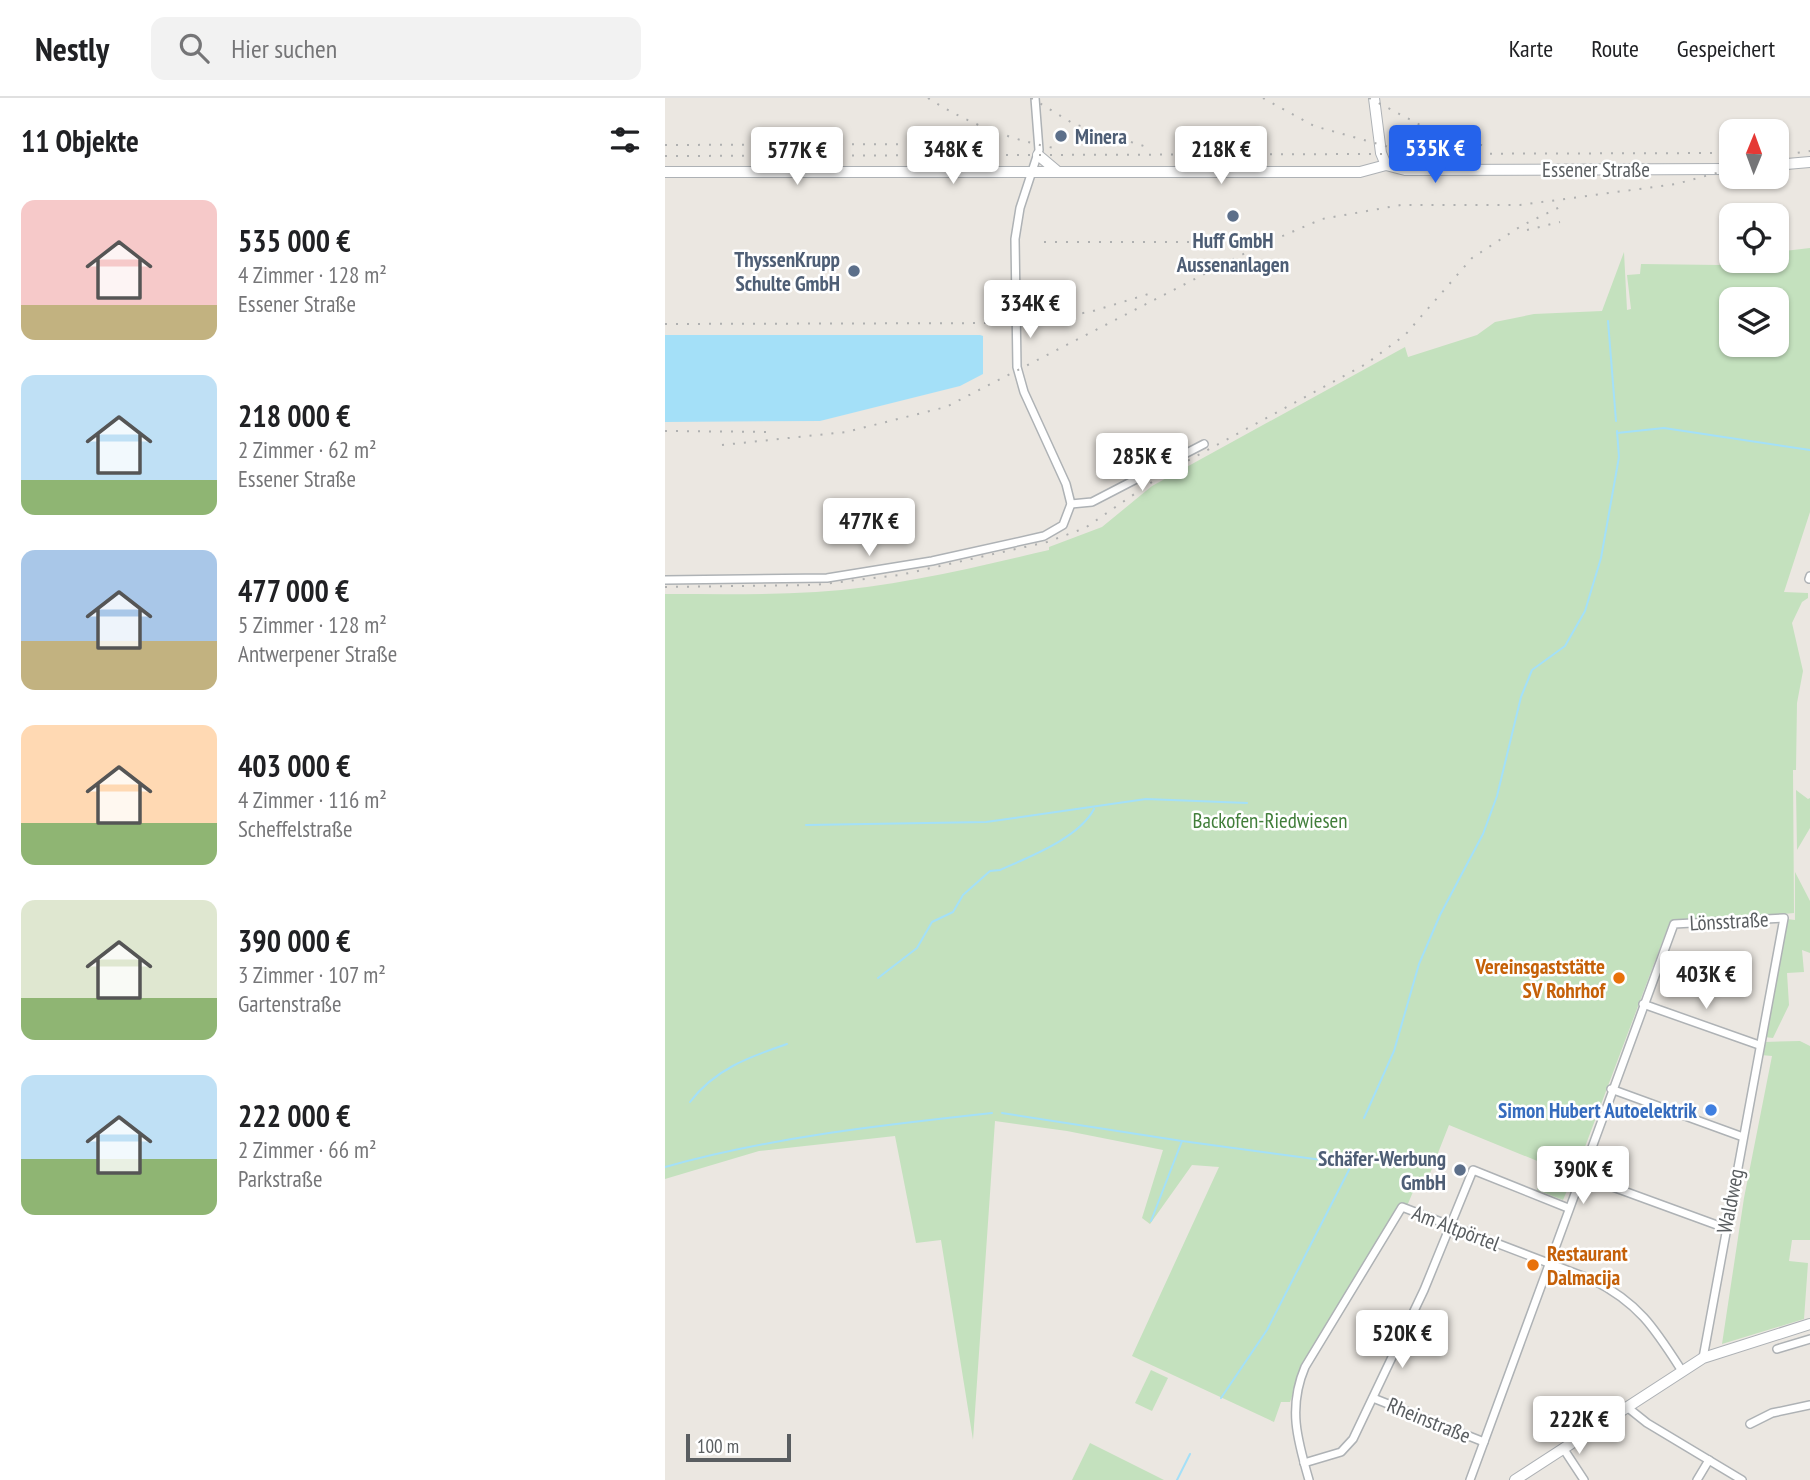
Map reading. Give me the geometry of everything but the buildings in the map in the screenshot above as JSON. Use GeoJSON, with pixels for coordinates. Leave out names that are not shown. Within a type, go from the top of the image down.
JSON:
{"type":"FeatureCollection","features":[{"type":"Feature","properties":{"kind":"street"},"geometry":{"type":"LineString","coordinates":[[665,580],[827,578],[932,561],[1044,536],[1063,525],[1071,503],[1063,477],[1024,392],[1017,367],[1015,239],[1020,208],[1038,155],[1035,98]]}},
{"type":"Feature","properties":{"kind":"street"},"geometry":{"type":"LineString","coordinates":[[1374,98],[1381,153],[1386,165]]}},
{"type":"Feature","properties":{"kind":"street"},"geometry":{"type":"LineString","coordinates":[[1038,155],[1057,171]]}},
{"type":"Feature","properties":{"kind":"street"},"geometry":{"type":"LineString","coordinates":[[1789,164],[1810,162]]}},
{"type":"Feature","properties":{"kind":"street","name":"Essener Straße"},"geometry":{"type":"LineString","coordinates":[[665,172],[1360,172],[1386,165],[1405,170],[1719,169]]}},
{"type":"Feature","properties":{"kind":"street"},"geometry":{"type":"LineString","coordinates":[[1071,503],[1080,505],[1101,498],[1204,444]]}},
{"type":"Feature","properties":{"kind":"street","name":"Lönsstraße"},"geometry":{"type":"LineString","coordinates":[[1643,1004],[1674,924],[1784,918]]}},
{"type":"Feature","properties":{"kind":"street","name":"Waldweg"},"geometry":{"type":"LineString","coordinates":[[1703,1358],[1784,918]]}},
{"type":"Feature","properties":{"kind":"street"},"geometry":{"type":"LineString","coordinates":[[1470,1480],[1643,1004],[1759,1045]]}},
{"type":"Feature","properties":{"kind":"street"},"geometry":{"type":"LineString","coordinates":[[1611,1089],[1742,1137]]}},
{"type":"Feature","properties":{"kind":"street"},"geometry":{"type":"LineString","coordinates":[[1309,1480],[1304,1463],[1341,1452],[1348,1447],[1451,1226],[1473,1170],[1568,1208]]}},
{"type":"Feature","properties":{"kind":"street"},"geometry":{"type":"LineString","coordinates":[[1580,1175],[1725,1228]]}},
{"type":"Feature","properties":{"kind":"street","name":"Am Altpörtel"},"geometry":{"type":"LineString","coordinates":[[1304,1463],[1293,1421],[1298,1384],[1305,1367],[1402,1207],[1622,1294],[1644,1315],[1682,1371]]}},
{"type":"Feature","properties":{"kind":"street"},"geometry":{"type":"LineString","coordinates":[[1515,1480],[1703,1358],[1810,1324]]}},
{"type":"Feature","properties":{"kind":"street"},"geometry":{"type":"LineString","coordinates":[[1777,1349],[1810,1339]]}},
{"type":"Feature","properties":{"kind":"street","name":"Rheinstraße"},"geometry":{"type":"LineString","coordinates":[[1373,1398],[1484,1442]]}},
{"type":"Feature","properties":{"kind":"street"},"geometry":{"type":"LineString","coordinates":[[1750,1424],[1772,1413],[1810,1405]]}},
{"type":"Feature","properties":{"kind":"street"},"geometry":{"type":"LineString","coordinates":[[1627,1406],[1647,1423],[1742,1480]]}},
{"type":"Feature","properties":{"kind":"street"},"geometry":{"type":"LineString","coordinates":[[1563,1448],[1584,1480]]}},
{"type":"Feature","properties":{"kind":"street"},"geometry":{"type":"LineString","coordinates":[[1697,1480],[1709,1460]]}},
{"type":"Feature","properties":{"kind":"green space","name":"Backofen-Riedwiesen"},"geometry":{"type":"Polygon","coordinates":[[[1810,248],[1810,512],[1784,592],[1808,593],[1808,598],[1802,602],[1792,623],[1803,671],[1797,703],[1796,770],[1793,770],[1794,913],[1669,924],[1574,1176],[1449,1125],[1427,1181],[1418,1180],[1407,1206],[1302,1368],[1290,1402],[1281,1402],[1274,1422],[1132,1356],[1219,1167],[1192,1165],[1150,1224],[1142,1218],[1163,1150],[1067,1131],[995,1121],[973,1440],[941,1240],[916,1243],[895,1136],[759,1151],[665,1179],[665,594],[778,594],[875,586],[1049,550],[1049,547],[1102,527],[1152,486],[1405,347],[1408,357],[1477,335],[1495,322],[1534,314],[1602,311],[1624,252],[1627,310],[1631,309],[1627,275],[1640,274],[1641,264],[1719,265],[1719,273],[1789,273],[1789,250],[1810,248]]]}},
{"type":"Feature","properties":{"kind":"green space"},"geometry":{"type":"Polygon","coordinates":[[[1796,790],[1810,798],[1810,828],[1797,850],[1796,790]]]}},
{"type":"Feature","properties":{"kind":"green space"},"geometry":{"type":"Polygon","coordinates":[[[1795,872],[1810,901],[1810,953],[1802,950],[1804,972],[1787,973],[1789,1005],[1773,1038],[1764,1037],[1787,919],[1795,920],[1795,872]]]}},
{"type":"Feature","properties":{"kind":"green space"},"geometry":{"type":"Polygon","coordinates":[[[1800,1041],[1810,1046],[1810,1240],[1792,1240],[1789,1261],[1808,1263],[1804,1319],[1722,1344],[1744,1198],[1772,1056],[1761,1055],[1764,1042],[1800,1041]]]}},
{"type":"Feature","properties":{"kind":"green space"},"geometry":{"type":"Polygon","coordinates":[[[1546,1167],[1572,1179],[1563,1200],[1537,1190],[1546,1167]]]}},
{"type":"Feature","properties":{"kind":"green space"},"geometry":{"type":"Polygon","coordinates":[[[1151,1370],[1168,1378],[1152,1411],[1135,1403],[1151,1370]]]}},
{"type":"Feature","properties":{"kind":"green space"},"geometry":{"type":"Polygon","coordinates":[[[1090,1443],[1164,1480],[1072,1480],[1090,1443]]]}},
{"type":"Feature","properties":{"kind":"water"},"geometry":{"type":"Polygon","coordinates":[[[665,335],[980,335],[983,336],[983,374],[960,386],[820,421],[665,422],[665,335]]]}},
{"type":"Feature","properties":{"kind":"waterway"},"geometry":{"type":"LineString","coordinates":[[1608,321],[1616,421]]}},
{"type":"Feature","properties":{"kind":"waterway"},"geometry":{"type":"LineString","coordinates":[[1617,433],[1664,428],[1810,450]]}},
{"type":"Feature","properties":{"kind":"waterway"},"geometry":{"type":"LineString","coordinates":[[1364,1118],[1394,1051],[1419,964],[1440,915],[1483,834],[1497,796],[1521,697],[1532,670],[1565,646],[1585,611],[1601,558],[1619,457],[1617,431]]}},
{"type":"Feature","properties":{"kind":"waterway"},"geometry":{"type":"LineString","coordinates":[[806,825],[986,822],[1146,799],[1247,803]]}},
{"type":"Feature","properties":{"kind":"waterway"},"geometry":{"type":"LineString","coordinates":[[878,978],[917,948],[932,922],[953,912],[963,895],[990,871],[1000,870],[1052,846],[1077,829],[1094,809]]}},
{"type":"Feature","properties":{"kind":"waterway"},"geometry":{"type":"LineString","coordinates":[[690,1102],[710,1081],[722,1073],[746,1059],[787,1044]]}},
{"type":"Feature","properties":{"kind":"waterway"},"geometry":{"type":"LineString","coordinates":[[665,1167],[786,1140],[868,1127],[992,1113]]}},
{"type":"Feature","properties":{"kind":"waterway"},"geometry":{"type":"LineString","coordinates":[[1002,1113],[1182,1141],[1151,1221]]}},
{"type":"Feature","properties":{"kind":"waterway"},"geometry":{"type":"LineString","coordinates":[[1182,1141],[1352,1164],[1267,1330],[1221,1398]]}},
{"type":"Feature","properties":{"kind":"waterway"},"geometry":{"type":"LineString","coordinates":[[1177,1480],[1190,1454]]}},
{"type":"Feature","properties":{"kind":"railway"},"geometry":{"type":"LineString","coordinates":[[928,98],[988,129],[1054,148]]}},
{"type":"Feature","properties":{"kind":"railway"},"geometry":{"type":"LineString","coordinates":[[1031,98],[1074,124],[1150,148]]}},
{"type":"Feature","properties":{"kind":"railway"},"geometry":{"type":"LineString","coordinates":[[1263,98],[1314,126],[1389,147]]}},
{"type":"Feature","properties":{"kind":"railway"},"geometry":{"type":"LineString","coordinates":[[1369,98],[1428,129],[1488,147]]}},
{"type":"Feature","properties":{"kind":"railway"},"geometry":{"type":"LineString","coordinates":[[665,145],[933,144],[962,147]]}},
{"type":"Feature","properties":{"kind":"railway"},"geometry":{"type":"LineString","coordinates":[[1789,154],[1810,151]]}},
{"type":"Feature","properties":{"kind":"railway"},"geometry":{"type":"LineString","coordinates":[[665,156],[1719,153]]}},
{"type":"Feature","properties":{"kind":"railway"},"geometry":{"type":"LineString","coordinates":[[722,445],[846,432],[946,407],[1257,247],[1322,219],[1401,205],[1520,205],[1676,184],[1719,172]]}},
{"type":"Feature","properties":{"kind":"railway"},"geometry":{"type":"LineString","coordinates":[[665,587],[814,585],[900,575],[1047,542],[1085,528],[1165,473],[1366,364],[1405,335],[1472,258],[1521,226],[1566,204]]}},
{"type":"Feature","properties":{"kind":"railway"},"geometry":{"type":"LineString","coordinates":[[1527,230],[1560,222]]}},
{"type":"Feature","properties":{"kind":"railway"},"geometry":{"type":"LineString","coordinates":[[1044,242],[1230,242],[1267,237]]}},
{"type":"Feature","properties":{"kind":"railway"},"geometry":{"type":"LineString","coordinates":[[665,324],[1016,323],[1090,312],[1155,292]]}},
{"type":"Feature","properties":{"kind":"railway"},"geometry":{"type":"LineString","coordinates":[[665,431],[775,432]]}},
{"type":"Feature","properties":{"kind":"place","name":"Minera"},"geometry":{"type":"Point","coordinates":[1061,136]}},
{"type":"Feature","properties":{"kind":"place","name":"Huff GmbH Aussenanlagen"},"geometry":{"type":"Point","coordinates":[1233,216]}},
{"type":"Feature","properties":{"kind":"place","name":"ThyssenKrupp Schulte GmbH"},"geometry":{"type":"Point","coordinates":[854,271]}},
{"type":"Feature","properties":{"kind":"place","name":"Vereinsgaststätte SV Rohrhof"},"geometry":{"type":"Point","coordinates":[1619,978]}},
{"type":"Feature","properties":{"kind":"place","name":"Simon Hubert Autoelektrik"},"geometry":{"type":"Point","coordinates":[1711,1110]}},
{"type":"Feature","properties":{"kind":"place","name":"Schäfer-Werbung GmbH"},"geometry":{"type":"Point","coordinates":[1460,1170]}},
{"type":"Feature","properties":{"kind":"place","name":"Restaurant Dalmacija"},"geometry":{"type":"Point","coordinates":[1533,1265]}}]}
